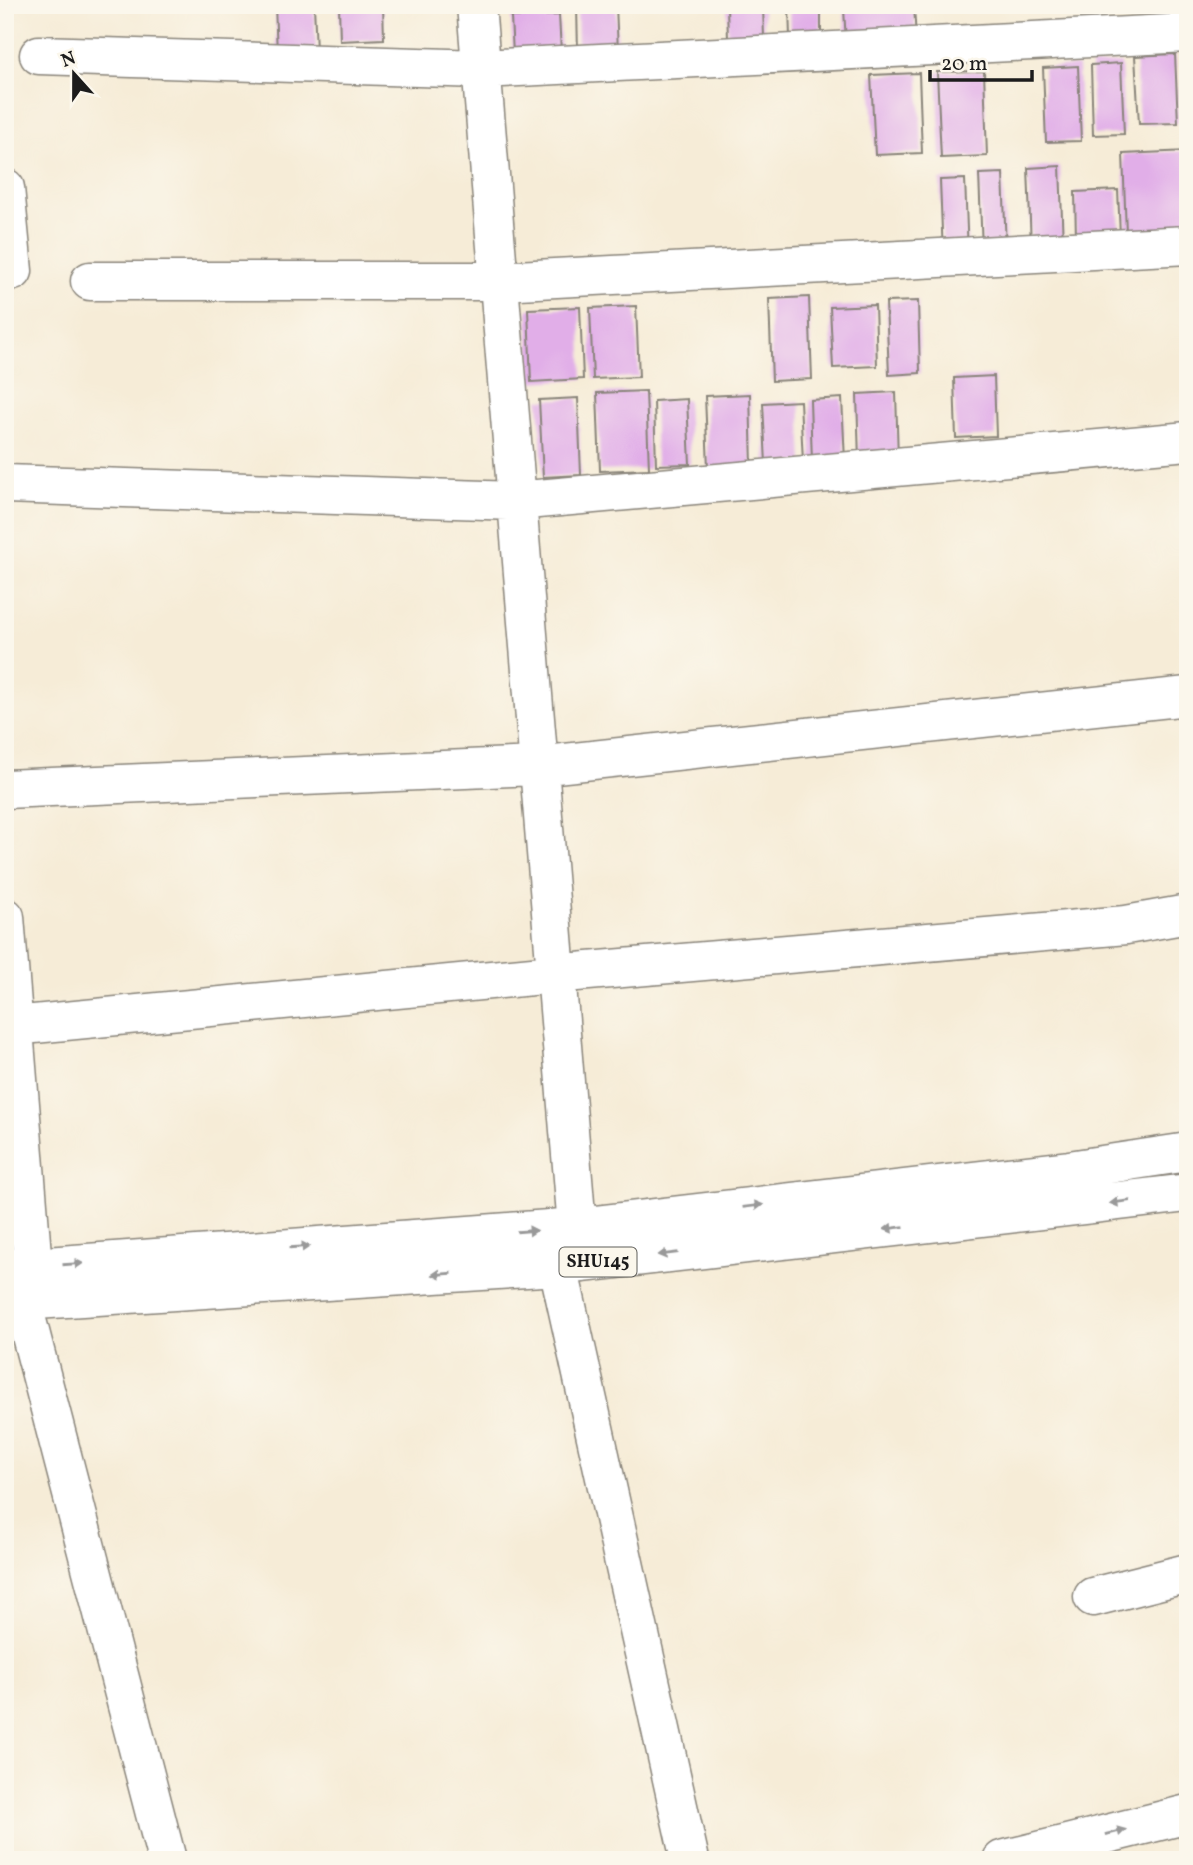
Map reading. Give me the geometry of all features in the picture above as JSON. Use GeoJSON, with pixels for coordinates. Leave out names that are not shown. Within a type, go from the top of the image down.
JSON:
{"type":"FeatureCollection","features":[{"type":"Feature","properties":{"kind":"street"},"geometry":{"type":"LineString","coordinates":[[476,5],[577,1227]]}},
{"type":"Feature","properties":{"kind":"street"},"geometry":{"type":"LineString","coordinates":[[39,55],[481,69],[1188,33]]}},
{"type":"Feature","properties":{"kind":"street"},"geometry":{"type":"LineString","coordinates":[[5,188],[13,271]]}},
{"type":"Feature","properties":{"kind":"street"},"geometry":{"type":"LineString","coordinates":[[90,281],[498,281],[1188,245]]}},
{"type":"Feature","properties":{"kind":"street"},"geometry":{"type":"LineString","coordinates":[[5,484],[515,501],[1188,441]]}},
{"type":"Feature","properties":{"kind":"street"},"geometry":{"type":"LineString","coordinates":[[5,789],[537,766],[1188,696]]}},
{"type":"Feature","properties":{"kind":"street"},"geometry":{"type":"LineString","coordinates":[[13,1026],[554,974],[1126,925],[1188,914]]}},
{"type":"Feature","properties":{"kind":"street"},"geometry":{"type":"LineString","coordinates":[[5,917],[13,1026],[16,1285],[167,1860]]}},
{"type":"Feature","properties":{"kind":"street"},"geometry":{"type":"LineString","coordinates":[[16,1285],[577,1227],[1069,1170],[1188,1152]]}},
{"type":"Feature","properties":{"kind":"street","name":"SHU145"},"geometry":{"type":"LineString","coordinates":[[16,1285],[558,1266],[1188,1193]]}},
{"type":"Feature","properties":{"kind":"street"},"geometry":{"type":"LineString","coordinates":[[558,1266],[690,1860]]}},
{"type":"Feature","properties":{"kind":"street"},"geometry":{"type":"LineString","coordinates":[[1093,1597],[1188,1573]]}},
{"type":"Feature","properties":{"kind":"street"},"geometry":{"type":"LineString","coordinates":[[1002,1860],[1188,1814]]}},
{"type":"Feature","properties":{"kind":"building"},"geometry":{"type":"Polygon","coordinates":[[[275,5],[314,5],[316,51],[277,53],[275,5]]]}},
{"type":"Feature","properties":{"kind":"building"},"geometry":{"type":"Polygon","coordinates":[[[339,5],[383,5],[384,39],[340,41],[339,5]]]}},
{"type":"Feature","properties":{"kind":"building"},"geometry":{"type":"Polygon","coordinates":[[[577,5],[616,5],[618,51],[578,53],[577,5]]]}},
{"type":"Feature","properties":{"kind":"building"},"geometry":{"type":"Polygon","coordinates":[[[727,5],[763,5],[764,38],[728,40],[727,5]]]}},
{"type":"Feature","properties":{"kind":"building"},"geometry":{"type":"Polygon","coordinates":[[[821,5],[821,37],[790,38],[789,6],[821,5]]]}},
{"type":"Feature","properties":{"kind":"building"},"geometry":{"type":"Polygon","coordinates":[[[1146,5],[1188,5],[1188,11],[1146,13],[1146,5]]]}},
{"type":"Feature","properties":{"kind":"building"},"geometry":{"type":"Polygon","coordinates":[[[914,6],[916,39],[846,42],[844,9],[914,6]]]}},
{"type":"Feature","properties":{"kind":"building"},"geometry":{"type":"Polygon","coordinates":[[[559,15],[561,52],[513,54],[511,17],[559,15]]]}},
{"type":"Feature","properties":{"kind":"building"},"geometry":{"type":"Polygon","coordinates":[[[1175,54],[1178,123],[1139,124],[1135,56],[1175,54]]]}},
{"type":"Feature","properties":{"kind":"building"},"geometry":{"type":"Polygon","coordinates":[[[1121,63],[1124,134],[1093,135],[1091,65],[1121,63]]]}},
{"type":"Feature","properties":{"kind":"building"},"geometry":{"type":"Polygon","coordinates":[[[1078,66],[1081,141],[1046,142],[1043,68],[1078,66]]]}},
{"type":"Feature","properties":{"kind":"building"},"geometry":{"type":"Polygon","coordinates":[[[984,71],[987,156],[941,158],[937,72],[984,71]]]}},
{"type":"Feature","properties":{"kind":"building"},"geometry":{"type":"Polygon","coordinates":[[[919,73],[922,153],[875,155],[871,75],[919,73]]]}},
{"type":"Feature","properties":{"kind":"building"},"geometry":{"type":"Polygon","coordinates":[[[1188,151],[1188,230],[1126,233],[1123,154],[1188,151]]]}},
{"type":"Feature","properties":{"kind":"building"},"geometry":{"type":"Polygon","coordinates":[[[1060,166],[1063,245],[1031,246],[1028,168],[1060,166]]]}},
{"type":"Feature","properties":{"kind":"building"},"geometry":{"type":"Polygon","coordinates":[[[1003,173],[1006,249],[982,250],[979,174],[1003,173]]]}},
{"type":"Feature","properties":{"kind":"building"},"geometry":{"type":"Polygon","coordinates":[[[965,179],[968,254],[943,256],[940,180],[965,179]]]}},
{"type":"Feature","properties":{"kind":"building"},"geometry":{"type":"Polygon","coordinates":[[[1118,190],[1120,236],[1076,238],[1075,192],[1118,190]]]}},
{"type":"Feature","properties":{"kind":"building"},"geometry":{"type":"Polygon","coordinates":[[[809,297],[812,379],[772,381],[769,299],[809,297]]]}},
{"type":"Feature","properties":{"kind":"building"},"geometry":{"type":"Polygon","coordinates":[[[918,301],[920,373],[889,375],[886,302],[918,301]]]}},
{"type":"Feature","properties":{"kind":"building"},"geometry":{"type":"Polygon","coordinates":[[[875,305],[877,366],[833,368],[830,307],[875,305]]]}},
{"type":"Feature","properties":{"kind":"building"},"geometry":{"type":"Polygon","coordinates":[[[636,306],[639,377],[593,379],[590,308],[636,306]]]}},
{"type":"Feature","properties":{"kind":"building"},"geometry":{"type":"Polygon","coordinates":[[[580,307],[583,379],[531,382],[528,309],[580,307]]]}},
{"type":"Feature","properties":{"kind":"building"},"geometry":{"type":"Polygon","coordinates":[[[994,376],[996,436],[956,438],[954,378],[994,376]]]}},
{"type":"Feature","properties":{"kind":"building"},"geometry":{"type":"Polygon","coordinates":[[[646,391],[649,469],[600,471],[597,393],[646,391]]]}},
{"type":"Feature","properties":{"kind":"building"},"geometry":{"type":"Polygon","coordinates":[[[896,392],[898,460],[859,461],[857,394],[896,392]]]}},
{"type":"Feature","properties":{"kind":"building"},"geometry":{"type":"Polygon","coordinates":[[[750,394],[752,466],[708,468],[705,396],[750,394]]]}},
{"type":"Feature","properties":{"kind":"building"},"geometry":{"type":"Polygon","coordinates":[[[578,398],[581,475],[543,477],[539,400],[578,398]]]}},
{"type":"Feature","properties":{"kind":"building"},"geometry":{"type":"Polygon","coordinates":[[[842,398],[845,461],[812,462],[810,400],[842,398]]]}},
{"type":"Feature","properties":{"kind":"building"},"geometry":{"type":"Polygon","coordinates":[[[687,399],[690,464],[656,465],[654,401],[687,399]]]}},
{"type":"Feature","properties":{"kind":"building"},"geometry":{"type":"Polygon","coordinates":[[[800,401],[803,462],[766,464],[763,403],[800,401]]]}}]}
